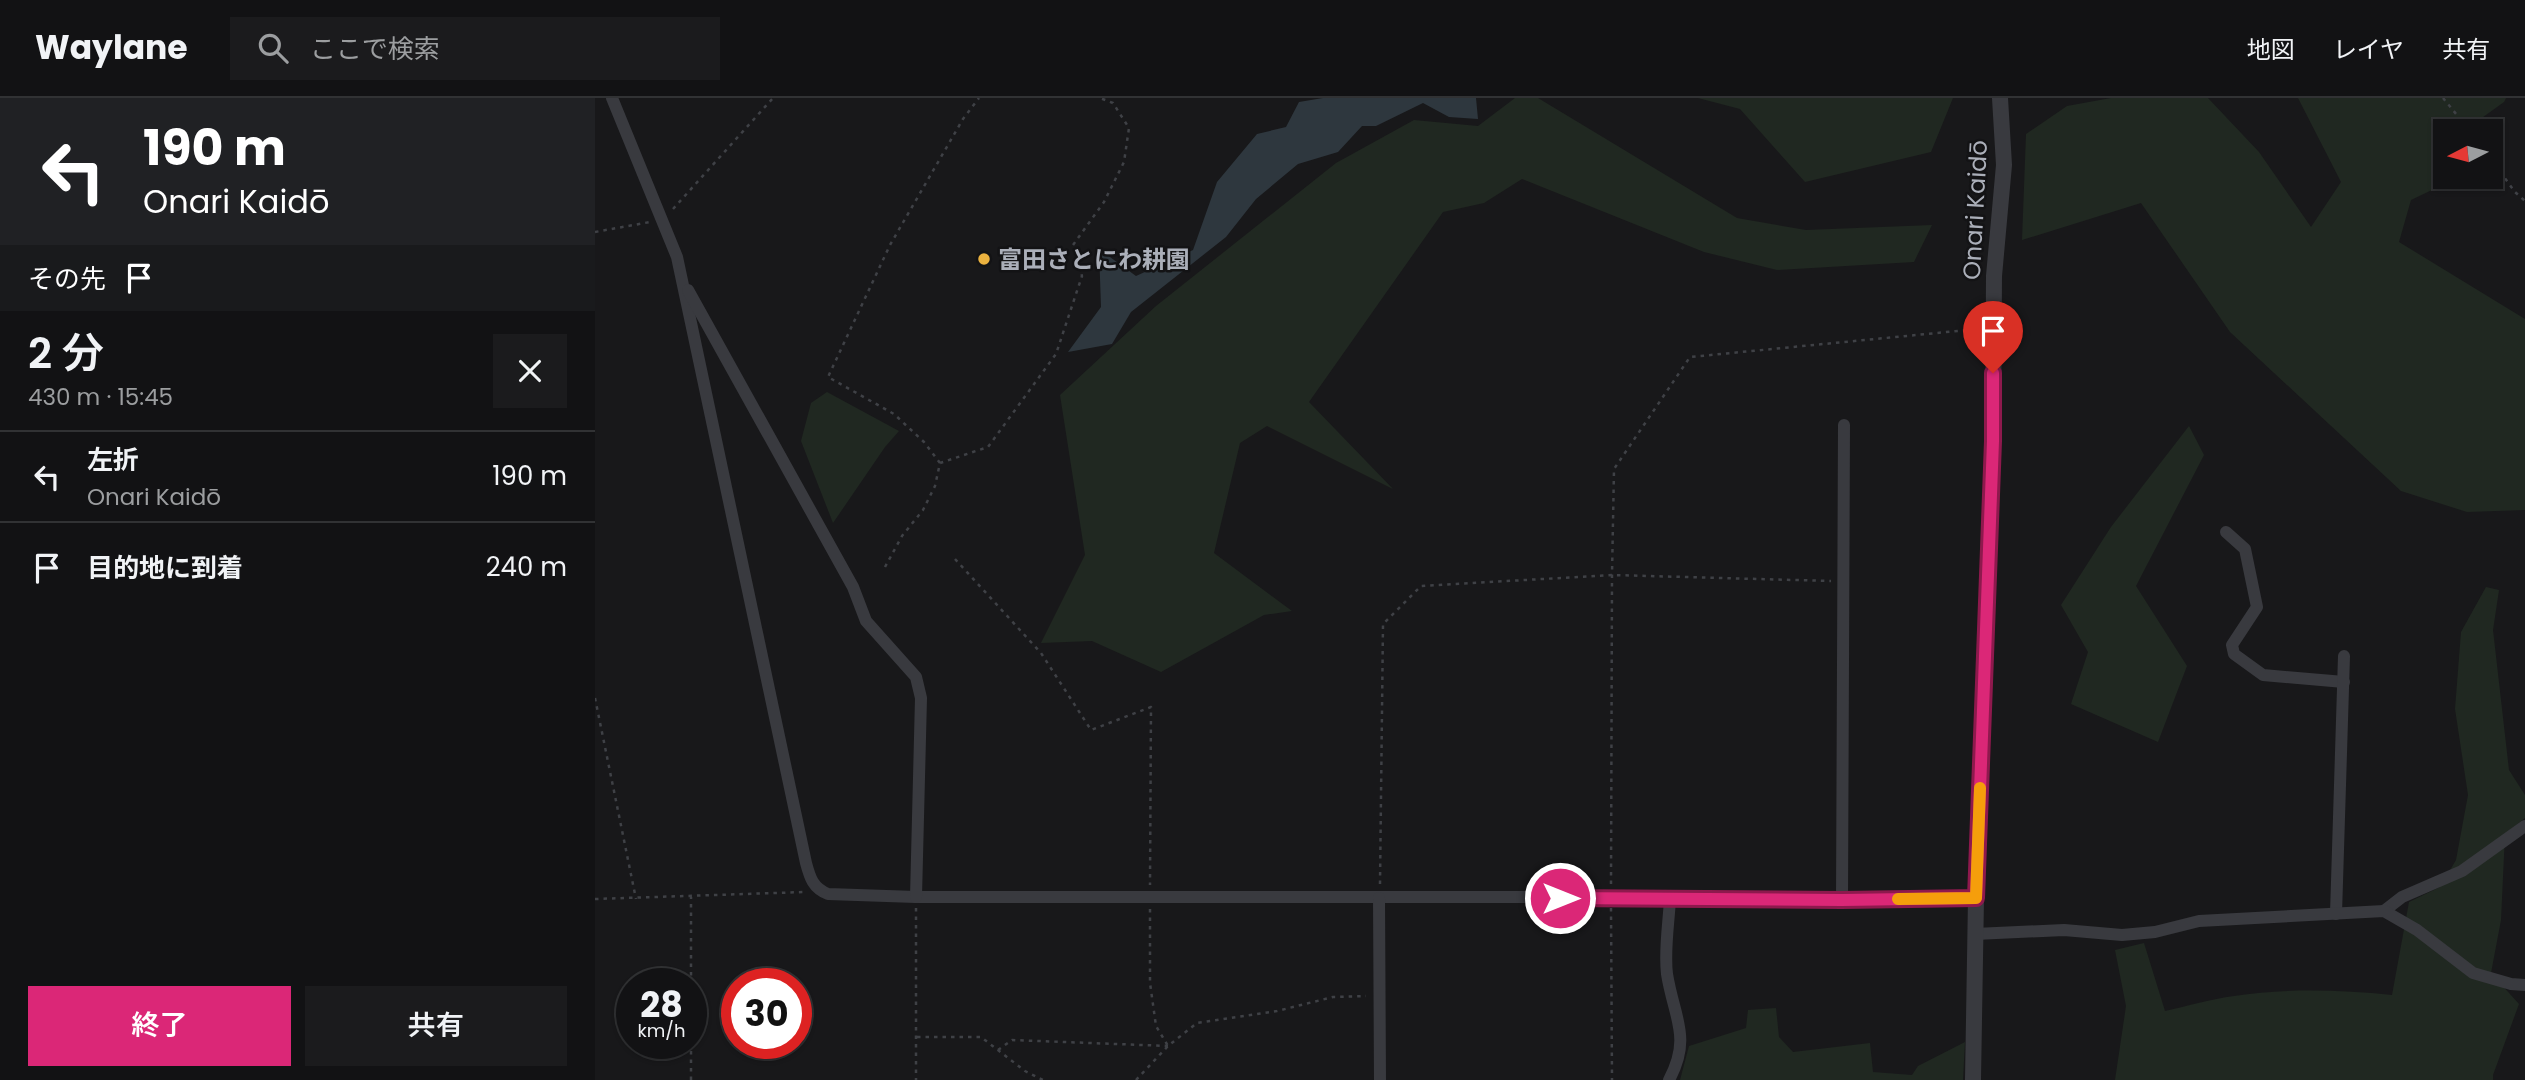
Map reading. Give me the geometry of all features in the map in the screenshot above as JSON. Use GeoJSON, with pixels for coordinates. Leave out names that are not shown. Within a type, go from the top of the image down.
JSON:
{"type":"FeatureCollection","features":[{"type":"Feature","properties":{"kind":"street"},"geometry":{"type":"LineString","coordinates":[[612,98],[677,257],[803,850],[814,886],[828,894],[916,897],[1611,897],[1842,900],[1976,898]]}},
{"type":"Feature","properties":{"kind":"street","name":"Onari Kaidō"},"geometry":{"type":"LineString","coordinates":[[1973,1080],[1976,898],[1993,441],[1994,276],[2004,165],[2000,98]]}},
{"type":"Feature","properties":{"kind":"street"},"geometry":{"type":"LineString","coordinates":[[682,279],[847,577],[866,621],[916,677],[921,698],[916,897]]}},
{"type":"Feature","properties":{"kind":"street"},"geometry":{"type":"LineString","coordinates":[[1842,900],[1844,425]]}},
{"type":"Feature","properties":{"kind":"street"},"geometry":{"type":"LineString","coordinates":[[2226,532],[2245,549],[2257,607],[2232,645],[2234,654],[2263,675],[2344,682]]}},
{"type":"Feature","properties":{"kind":"street"},"geometry":{"type":"LineString","coordinates":[[2336,914],[2344,656]]}},
{"type":"Feature","properties":{"kind":"street"},"geometry":{"type":"LineString","coordinates":[[1975,934],[2064,930],[2122,934],[2155,932],[2199,920],[2383,911],[2402,897],[2462,871],[2525,826]]}},
{"type":"Feature","properties":{"kind":"street"},"geometry":{"type":"LineString","coordinates":[[1379,898],[1380,1080]]}},
{"type":"Feature","properties":{"kind":"street"},"geometry":{"type":"LineString","coordinates":[[1669,1080],[1678,1064],[1682,1045],[1667,972],[1670,898]]}},
{"type":"Feature","properties":{"kind":"street"},"geometry":{"type":"LineString","coordinates":[[2383,911],[2417,930],[2473,973],[2511,985],[2525,985]]}},
{"type":"Feature","properties":{"kind":"path"},"geometry":{"type":"LineString","coordinates":[[595,232],[662,220],[773,98]]}},
{"type":"Feature","properties":{"kind":"path"},"geometry":{"type":"LineString","coordinates":[[885,567],[902,536],[923,510],[935,486],[940,463],[924,442],[894,414],[828,377],[890,245],[963,119],[979,98]]}},
{"type":"Feature","properties":{"kind":"path"},"geometry":{"type":"LineString","coordinates":[[940,463],[988,447],[1056,354],[1082,276],[1073,245],[1104,202],[1123,162],[1129,128],[1113,103],[1100,98]]}},
{"type":"Feature","properties":{"kind":"path"},"geometry":{"type":"LineString","coordinates":[[2443,98],[2460,119]]}},
{"type":"Feature","properties":{"kind":"path"},"geometry":{"type":"LineString","coordinates":[[2503,176],[2525,201]]}},
{"type":"Feature","properties":{"kind":"path"},"geometry":{"type":"LineString","coordinates":[[1612,1080],[1614,468],[1691,357],[1994,327]]}},
{"type":"Feature","properties":{"kind":"path"},"geometry":{"type":"LineString","coordinates":[[955,559],[1041,653],[1091,730],[1151,707],[1150,983],[1156,1026],[1168,1046]]}},
{"type":"Feature","properties":{"kind":"path"},"geometry":{"type":"LineString","coordinates":[[1379,898],[1383,624],[1421,586],[1612,575],[1843,581]]}},
{"type":"Feature","properties":{"kind":"path"},"geometry":{"type":"LineString","coordinates":[[595,698],[636,899]]}},
{"type":"Feature","properties":{"kind":"path"},"geometry":{"type":"LineString","coordinates":[[595,899],[805,893],[814,886]]}},
{"type":"Feature","properties":{"kind":"path"},"geometry":{"type":"LineString","coordinates":[[691,897],[691,968]]}},
{"type":"Feature","properties":{"kind":"path"},"geometry":{"type":"LineString","coordinates":[[916,897],[916,1080]]}},
{"type":"Feature","properties":{"kind":"path"},"geometry":{"type":"LineString","coordinates":[[1136,1080],[1168,1046],[1197,1023],[1277,1011],[1333,997],[1379,996]]}},
{"type":"Feature","properties":{"kind":"path"},"geometry":{"type":"LineString","coordinates":[[915,1037],[981,1037],[1025,1071],[1043,1080]]}},
{"type":"Feature","properties":{"kind":"path"},"geometry":{"type":"LineString","coordinates":[[998,1050],[1012,1040],[1168,1046]]}},
{"type":"Feature","properties":{"kind":"path"},"geometry":{"type":"LineString","coordinates":[[691,1059],[691,1080]]}},
{"type":"Feature","properties":{"kind":"shaded area"},"geometry":{"type":"Polygon","coordinates":[[[1323,98],[1476,98],[1478,119],[1449,117],[1423,103],[1376,126],[1362,126],[1338,152],[1298,164],[1256,199],[1226,237],[1131,312],[1112,344],[1068,352],[1101,307],[1099,249],[1136,276],[1193,250],[1217,182],[1257,134],[1286,127],[1299,102],[1323,98]]]}},
{"type":"Feature","properties":{"kind":"shaded area"},"geometry":{"type":"Polygon","coordinates":[[[1515,98],[1538,98],[1737,218],[1806,230],[1932,225],[1914,262],[1777,270],[1704,252],[1522,179],[1484,203],[1443,212],[1309,402],[1393,489],[1267,426],[1240,443],[1214,553],[1292,611],[1264,615],[1161,672],[1092,641],[1041,643],[1085,555],[1060,395],[1156,306],[1336,163],[1414,120],[1478,126],[1515,98]]]}},
{"type":"Feature","properties":{"kind":"shaded area"},"geometry":{"type":"Polygon","coordinates":[[[1698,98],[1953,98],[1931,152],[1805,182],[1740,109],[1698,98]]]}},
{"type":"Feature","properties":{"kind":"shaded area"},"geometry":{"type":"Polygon","coordinates":[[[2111,98],[2208,98],[2259,152],[2311,227],[2341,182],[2298,98],[2506,98],[2480,119],[2433,119],[2434,189],[2411,200],[2399,242],[2525,319],[2525,510],[2467,512],[2401,491],[2230,332],[2141,203],[2022,240],[2026,134],[2067,106],[2111,98]]]}},
{"type":"Feature","properties":{"kind":"shaded area"},"geometry":{"type":"Polygon","coordinates":[[[827,392],[899,431],[833,523],[801,441],[811,403],[827,392]]]}},
{"type":"Feature","properties":{"kind":"shaded area"},"geometry":{"type":"Polygon","coordinates":[[[2189,426],[2204,455],[2136,586],[2187,666],[2158,742],[2071,704],[2088,652],[2061,605],[2111,527],[2189,426]]]}},
{"type":"Feature","properties":{"kind":"shaded area"},"geometry":{"type":"Polygon","coordinates":[[[2486,587],[2499,590],[2493,630],[2509,770],[2525,795],[2525,818],[2505,834],[2501,920],[2491,973],[2519,1004],[2493,1080],[2115,1080],[2126,1006],[2115,950],[2144,943],[2165,1011],[2254,993],[2333,991],[2392,995],[2409,902],[2440,887],[2456,860],[2468,795],[2455,709],[2461,632],[2486,587]]]}},
{"type":"Feature","properties":{"kind":"shaded area"},"geometry":{"type":"Polygon","coordinates":[[[1776,1008],[1779,1037],[1793,1052],[1870,1043],[1873,1072],[1912,1075],[1918,1066],[1965,1042],[1963,1080],[1680,1080],[1689,1046],[1746,1028],[1748,1010],[1776,1008]]]}},
{"type":"Feature","properties":{"kind":"slow traffic"},"geometry":{"type":"LineString","coordinates":[[1898,899],[1976,898],[1980,788]]}},
{"type":"Feature","properties":{"kind":"place","name":"富田さとにわ耕園"},"geometry":{"type":"Point","coordinates":[984,259]}},
{"type":"Feature","properties":{"kind":"route"},"geometry":{"type":"LineString","coordinates":[[1560,898],[1976,898],[1993,441],[1993,373]]}}]}
